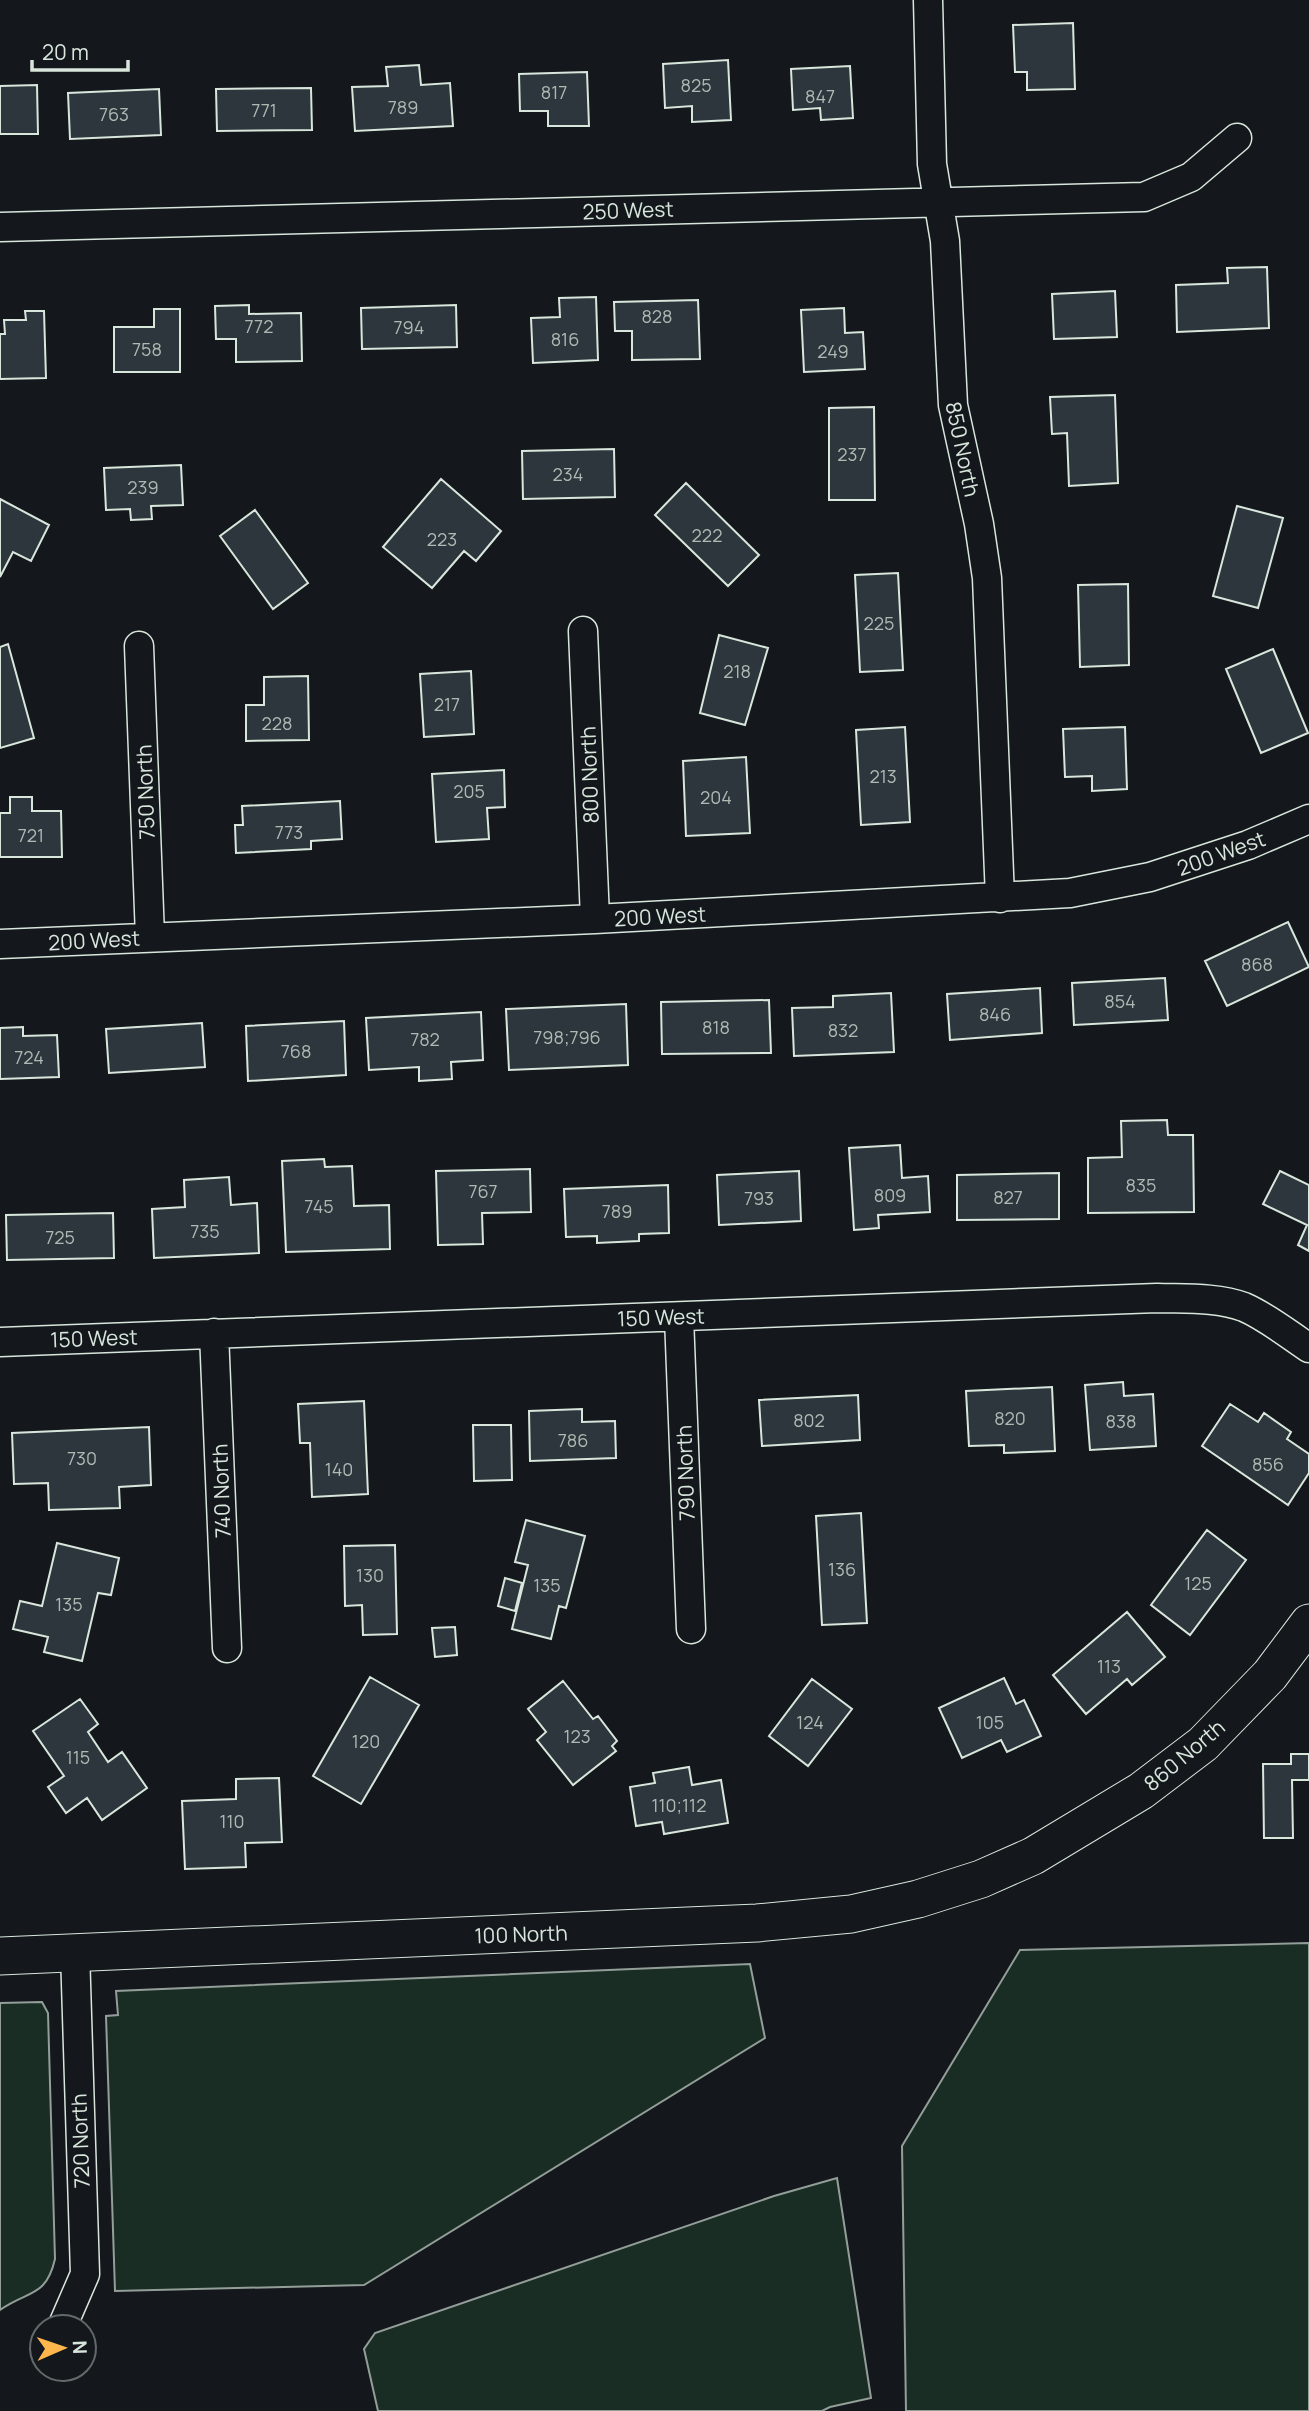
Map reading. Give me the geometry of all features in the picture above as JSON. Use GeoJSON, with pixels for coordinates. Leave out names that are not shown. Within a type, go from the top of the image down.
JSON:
{"type":"FeatureCollection","features":[{"type":"Feature","properties":{"kind":"street","name":"850 North"},"geometry":{"type":"LineString","coordinates":[[928,0],[932,164],[945,241],[953,405],[979,524],[987,578],[1000,898]]}},
{"type":"Feature","properties":{"kind":"street","name":"250 West"},"geometry":{"type":"LineString","coordinates":[[0,227],[1144,197],[1191,177],[1237,138]]}},
{"type":"Feature","properties":{"kind":"street","name":"800 North"},"geometry":{"type":"LineString","coordinates":[[583,631],[594,919]]}},
{"type":"Feature","properties":{"kind":"street","name":"750 North"},"geometry":{"type":"LineString","coordinates":[[139,646],[150,937]]}},
{"type":"Feature","properties":{"kind":"street","name":"200 West"},"geometry":{"type":"LineString","coordinates":[[0,944],[594,919],[1070,893],[1150,877],[1237,849],[1309,819]]}},
{"type":"Feature","properties":{"kind":"street","name":"150 West"},"geometry":{"type":"LineString","coordinates":[[0,1342],[1157,1298],[1208,1299],[1243,1307],[1273,1323],[1309,1348]]}},
{"type":"Feature","properties":{"kind":"street","name":"790 North"},"geometry":{"type":"LineString","coordinates":[[679,1317],[691,1629]]}},
{"type":"Feature","properties":{"kind":"street","name":"740 North"},"geometry":{"type":"LineString","coordinates":[[214,1333],[227,1648]]}},
{"type":"Feature","properties":{"kind":"street","name":"860 North"},"geometry":{"type":"LineString","coordinates":[[1032,1856],[1140,1791],[1203,1744],[1270,1675],[1309,1623]]}},
{"type":"Feature","properties":{"kind":"street","name":"100 North"},"geometry":{"type":"LineString","coordinates":[[0,1956],[770,1922],[851,1914],[919,1899],[981,1878],[1032,1856]]}},
{"type":"Feature","properties":{"kind":"street","name":"720 North"},"geometry":{"type":"LineString","coordinates":[[68,2313],[85,2274],[75,1951]]}},
{"type":"Feature","properties":{"kind":"green space"},"geometry":{"type":"Polygon","coordinates":[[[1309,1943],[1309,2411],[906,2411],[902,2146],[1020,1950],[1309,1943]]]}},
{"type":"Feature","properties":{"kind":"green space"},"geometry":{"type":"Polygon","coordinates":[[[750,1964],[765,2038],[364,2285],[115,2291],[106,2016],[118,2015],[116,1991],[750,1964]]]}},
{"type":"Feature","properties":{"kind":"green space"},"geometry":{"type":"Polygon","coordinates":[[[42,2002],[48,2013],[55,2259],[47,2281],[41,2287],[0,2310],[0,2003],[42,2002]]]}},
{"type":"Feature","properties":{"kind":"green space"},"geometry":{"type":"Polygon","coordinates":[[[837,2178],[871,2398],[822,2411],[378,2411],[364,2349],[375,2333],[774,2196],[837,2178]]]}},
{"type":"Feature","properties":{"kind":"building"},"geometry":{"type":"Polygon","coordinates":[[[1073,23],[1075,89],[1027,90],[1027,72],[1015,72],[1013,25],[1073,23]]]}},
{"type":"Feature","properties":{"kind":"building"},"geometry":{"type":"Polygon","coordinates":[[[728,60],[731,120],[692,122],[692,106],[665,108],[663,64],[728,60]]]}},
{"type":"Feature","properties":{"kind":"building"},"geometry":{"type":"Polygon","coordinates":[[[419,65],[421,85],[450,83],[453,126],[355,131],[352,87],[388,86],[386,67],[419,65]]]}},
{"type":"Feature","properties":{"kind":"building"},"geometry":{"type":"Polygon","coordinates":[[[850,66],[853,118],[821,120],[820,108],[793,110],[791,69],[850,66]]]}},
{"type":"Feature","properties":{"kind":"building"},"geometry":{"type":"Polygon","coordinates":[[[587,72],[589,126],[548,126],[548,111],[520,111],[519,74],[587,72]]]}},
{"type":"Feature","properties":{"kind":"building"},"geometry":{"type":"Polygon","coordinates":[[[37,85],[38,134],[0,134],[0,86],[37,85]]]}},
{"type":"Feature","properties":{"kind":"building"},"geometry":{"type":"Polygon","coordinates":[[[311,88],[312,130],[217,131],[216,89],[311,88]]]}},
{"type":"Feature","properties":{"kind":"building"},"geometry":{"type":"Polygon","coordinates":[[[159,89],[161,135],[70,139],[68,93],[159,89]]]}},
{"type":"Feature","properties":{"kind":"building"},"geometry":{"type":"Polygon","coordinates":[[[1267,267],[1269,328],[1177,332],[1176,285],[1228,283],[1227,268],[1267,267]]]}},
{"type":"Feature","properties":{"kind":"building"},"geometry":{"type":"Polygon","coordinates":[[[1115,291],[1117,337],[1054,339],[1052,294],[1115,291]]]}},
{"type":"Feature","properties":{"kind":"building"},"geometry":{"type":"Polygon","coordinates":[[[596,297],[598,360],[533,363],[531,318],[560,317],[559,298],[596,297]]]}},
{"type":"Feature","properties":{"kind":"building"},"geometry":{"type":"Polygon","coordinates":[[[698,300],[700,359],[632,360],[632,331],[615,331],[614,302],[698,300]]]}},
{"type":"Feature","properties":{"kind":"building"},"geometry":{"type":"Polygon","coordinates":[[[249,305],[249,314],[301,313],[302,361],[236,362],[236,339],[216,339],[215,306],[249,305]]]}},
{"type":"Feature","properties":{"kind":"building"},"geometry":{"type":"Polygon","coordinates":[[[456,305],[457,347],[362,349],[361,308],[456,305]]]}},
{"type":"Feature","properties":{"kind":"building"},"geometry":{"type":"Polygon","coordinates":[[[844,308],[845,333],[863,332],[865,369],[804,372],[801,310],[844,308]]]}},
{"type":"Feature","properties":{"kind":"building"},"geometry":{"type":"Polygon","coordinates":[[[154,309],[180,309],[180,372],[114,372],[114,327],[154,327],[154,309]]]}},
{"type":"Feature","properties":{"kind":"building"},"geometry":{"type":"Polygon","coordinates":[[[25,311],[44,311],[46,378],[0,379],[0,334],[5,334],[4,320],[26,320],[25,311]]]}},
{"type":"Feature","properties":{"kind":"building"},"geometry":{"type":"Polygon","coordinates":[[[1115,395],[1118,483],[1069,486],[1067,433],[1052,434],[1050,397],[1115,395]]]}},
{"type":"Feature","properties":{"kind":"building"},"geometry":{"type":"Polygon","coordinates":[[[874,407],[875,500],[829,500],[829,408],[874,407]]]}},
{"type":"Feature","properties":{"kind":"building"},"geometry":{"type":"Polygon","coordinates":[[[614,449],[615,497],[523,499],[522,451],[614,449]]]}},
{"type":"Feature","properties":{"kind":"building"},"geometry":{"type":"Polygon","coordinates":[[[181,465],[183,505],[151,506],[152,519],[131,520],[130,509],[106,510],[104,468],[181,465]]]}},
{"type":"Feature","properties":{"kind":"building"},"geometry":{"type":"Polygon","coordinates":[[[441,479],[501,531],[476,561],[464,551],[432,588],[383,547],[441,479]]]}},
{"type":"Feature","properties":{"kind":"building"},"geometry":{"type":"Polygon","coordinates":[[[686,483],[759,555],[728,586],[655,515],[686,483]]]}},
{"type":"Feature","properties":{"kind":"building"},"geometry":{"type":"Polygon","coordinates":[[[0,499],[49,525],[31,561],[13,552],[0,577],[0,499]]]}},
{"type":"Feature","properties":{"kind":"building"},"geometry":{"type":"Polygon","coordinates":[[[1237,506],[1283,518],[1258,608],[1213,596],[1237,506]]]}},
{"type":"Feature","properties":{"kind":"building"},"geometry":{"type":"Polygon","coordinates":[[[255,510],[308,583],[273,609],[220,536],[255,510]]]}},
{"type":"Feature","properties":{"kind":"building"},"geometry":{"type":"Polygon","coordinates":[[[898,573],[903,670],[860,672],[855,575],[898,573]]]}},
{"type":"Feature","properties":{"kind":"building"},"geometry":{"type":"Polygon","coordinates":[[[1128,584],[1129,665],[1080,667],[1078,585],[1128,584]]]}},
{"type":"Feature","properties":{"kind":"building"},"geometry":{"type":"Polygon","coordinates":[[[719,635],[768,648],[745,725],[700,713],[719,635]]]}},
{"type":"Feature","properties":{"kind":"building"},"geometry":{"type":"Polygon","coordinates":[[[8,644],[34,738],[0,748],[0,647],[8,644]]]}},
{"type":"Feature","properties":{"kind":"building"},"geometry":{"type":"Polygon","coordinates":[[[1273,649],[1308,733],[1261,753],[1226,669],[1273,649]]]}},
{"type":"Feature","properties":{"kind":"building"},"geometry":{"type":"Polygon","coordinates":[[[471,671],[474,734],[424,737],[420,674],[471,671]]]}},
{"type":"Feature","properties":{"kind":"building"},"geometry":{"type":"Polygon","coordinates":[[[308,676],[309,740],[246,741],[246,705],[264,705],[264,677],[308,676]]]}},
{"type":"Feature","properties":{"kind":"building"},"geometry":{"type":"Polygon","coordinates":[[[905,727],[910,822],[861,825],[856,730],[905,727]]]}},
{"type":"Feature","properties":{"kind":"building"},"geometry":{"type":"Polygon","coordinates":[[[1125,727],[1127,789],[1092,791],[1092,776],[1065,777],[1063,729],[1125,727]]]}},
{"type":"Feature","properties":{"kind":"building"},"geometry":{"type":"Polygon","coordinates":[[[746,757],[750,833],[686,836],[683,761],[746,757]]]}},
{"type":"Feature","properties":{"kind":"building"},"geometry":{"type":"Polygon","coordinates":[[[504,770],[505,807],[487,808],[489,839],[436,842],[432,774],[504,770]]]}},
{"type":"Feature","properties":{"kind":"building"},"geometry":{"type":"Polygon","coordinates":[[[10,797],[32,797],[32,811],[61,811],[62,857],[0,857],[0,813],[10,813],[10,797]]]}},
{"type":"Feature","properties":{"kind":"building"},"geometry":{"type":"Polygon","coordinates":[[[340,801],[342,839],[311,841],[311,849],[236,853],[235,825],[243,825],[242,806],[340,801]]]}},
{"type":"Feature","properties":{"kind":"building"},"geometry":{"type":"Polygon","coordinates":[[[1288,922],[1309,967],[1227,1006],[1205,961],[1288,922]]]}},
{"type":"Feature","properties":{"kind":"building"},"geometry":{"type":"Polygon","coordinates":[[[1165,978],[1168,1020],[1074,1025],[1072,983],[1165,978]]]}},
{"type":"Feature","properties":{"kind":"building"},"geometry":{"type":"Polygon","coordinates":[[[1040,988],[1042,1033],[950,1040],[947,994],[1040,988]]]}},
{"type":"Feature","properties":{"kind":"building"},"geometry":{"type":"Polygon","coordinates":[[[891,993],[894,1052],[794,1056],[792,1008],[833,1007],[833,996],[891,993]]]}},
{"type":"Feature","properties":{"kind":"building"},"geometry":{"type":"Polygon","coordinates":[[[769,1000],[771,1053],[662,1054],[661,1002],[769,1000]]]}},
{"type":"Feature","properties":{"kind":"building"},"geometry":{"type":"Polygon","coordinates":[[[626,1004],[628,1065],[509,1070],[506,1009],[626,1004]]]}},
{"type":"Feature","properties":{"kind":"building"},"geometry":{"type":"Polygon","coordinates":[[[481,1012],[483,1060],[451,1062],[452,1079],[419,1081],[419,1067],[369,1070],[366,1018],[481,1012]]]}},
{"type":"Feature","properties":{"kind":"building"},"geometry":{"type":"Polygon","coordinates":[[[344,1021],[346,1075],[248,1081],[246,1026],[344,1021]]]}},
{"type":"Feature","properties":{"kind":"building"},"geometry":{"type":"Polygon","coordinates":[[[202,1023],[205,1067],[109,1073],[106,1029],[202,1023]]]}},
{"type":"Feature","properties":{"kind":"building"},"geometry":{"type":"Polygon","coordinates":[[[23,1027],[23,1036],[57,1035],[59,1077],[0,1079],[0,1028],[23,1027]]]}},
{"type":"Feature","properties":{"kind":"building"},"geometry":{"type":"Polygon","coordinates":[[[1167,1120],[1168,1135],[1193,1135],[1194,1212],[1088,1213],[1088,1158],[1122,1157],[1121,1121],[1167,1120]]]}},
{"type":"Feature","properties":{"kind":"building"},"geometry":{"type":"Polygon","coordinates":[[[900,1145],[902,1178],[928,1176],[930,1212],[878,1215],[879,1228],[854,1230],[849,1148],[900,1145]]]}},
{"type":"Feature","properties":{"kind":"building"},"geometry":{"type":"Polygon","coordinates":[[[324,1159],[325,1167],[352,1166],[354,1206],[389,1205],[390,1249],[286,1252],[282,1161],[324,1159]]]}},
{"type":"Feature","properties":{"kind":"building"},"geometry":{"type":"Polygon","coordinates":[[[530,1169],[531,1212],[482,1213],[483,1244],[438,1245],[436,1171],[530,1169]]]}},
{"type":"Feature","properties":{"kind":"building"},"geometry":{"type":"Polygon","coordinates":[[[799,1171],[801,1221],[719,1225],[717,1175],[799,1171]]]}},
{"type":"Feature","properties":{"kind":"building"},"geometry":{"type":"Polygon","coordinates":[[[1280,1171],[1309,1185],[1309,1251],[1298,1245],[1307,1225],[1263,1204],[1280,1171]]]}},
{"type":"Feature","properties":{"kind":"building"},"geometry":{"type":"Polygon","coordinates":[[[1059,1173],[1059,1219],[957,1220],[957,1175],[1059,1173]]]}},
{"type":"Feature","properties":{"kind":"building"},"geometry":{"type":"Polygon","coordinates":[[[229,1177],[231,1205],[257,1203],[259,1253],[154,1258],[152,1209],[185,1207],[184,1180],[229,1177]]]}},
{"type":"Feature","properties":{"kind":"building"},"geometry":{"type":"Polygon","coordinates":[[[668,1185],[669,1233],[639,1234],[639,1241],[597,1243],[597,1236],[566,1237],[564,1189],[668,1185]]]}},
{"type":"Feature","properties":{"kind":"building"},"geometry":{"type":"Polygon","coordinates":[[[113,1213],[114,1258],[7,1260],[6,1215],[113,1213]]]}},
{"type":"Feature","properties":{"kind":"building"},"geometry":{"type":"Polygon","coordinates":[[[1123,1382],[1124,1396],[1153,1394],[1156,1446],[1090,1450],[1085,1385],[1123,1382]]]}},
{"type":"Feature","properties":{"kind":"building"},"geometry":{"type":"Polygon","coordinates":[[[1052,1387],[1055,1451],[1004,1453],[1004,1445],[969,1446],[966,1391],[1052,1387]]]}},
{"type":"Feature","properties":{"kind":"building"},"geometry":{"type":"Polygon","coordinates":[[[858,1395],[860,1440],[762,1446],[759,1400],[858,1395]]]}},
{"type":"Feature","properties":{"kind":"building"},"geometry":{"type":"Polygon","coordinates":[[[364,1401],[368,1494],[312,1497],[310,1443],[300,1443],[298,1404],[364,1401]]]}},
{"type":"Feature","properties":{"kind":"building"},"geometry":{"type":"Polygon","coordinates":[[[1230,1404],[1258,1422],[1264,1413],[1291,1432],[1287,1439],[1309,1454],[1309,1473],[1288,1505],[1202,1446],[1230,1404]]]}},
{"type":"Feature","properties":{"kind":"building"},"geometry":{"type":"Polygon","coordinates":[[[582,1409],[582,1422],[615,1421],[616,1458],[530,1461],[529,1411],[582,1409]]]}},
{"type":"Feature","properties":{"kind":"building"},"geometry":{"type":"Polygon","coordinates":[[[473,1425],[511,1425],[512,1480],[474,1481],[473,1425]]]}},
{"type":"Feature","properties":{"kind":"building"},"geometry":{"type":"Polygon","coordinates":[[[149,1427],[151,1485],[119,1487],[120,1508],[49,1510],[48,1483],[14,1484],[12,1433],[149,1427]]]}},
{"type":"Feature","properties":{"kind":"building"},"geometry":{"type":"Polygon","coordinates":[[[861,1513],[867,1623],[822,1625],[816,1516],[861,1513]]]}},
{"type":"Feature","properties":{"kind":"building"},"geometry":{"type":"Polygon","coordinates":[[[526,1520],[585,1536],[566,1608],[559,1606],[551,1639],[512,1629],[528,1565],[515,1562],[526,1520]]]}},
{"type":"Feature","properties":{"kind":"building"},"geometry":{"type":"Polygon","coordinates":[[[1207,1530],[1246,1560],[1190,1635],[1151,1605],[1207,1530]]]}},
{"type":"Feature","properties":{"kind":"building"},"geometry":{"type":"Polygon","coordinates":[[[57,1543],[119,1558],[111,1595],[98,1593],[82,1661],[44,1652],[48,1637],[13,1629],[20,1601],[42,1606],[57,1543]]]}},
{"type":"Feature","properties":{"kind":"building"},"geometry":{"type":"Polygon","coordinates":[[[395,1545],[397,1634],[363,1635],[362,1605],[345,1606],[344,1546],[395,1545]]]}},
{"type":"Feature","properties":{"kind":"building"},"geometry":{"type":"Polygon","coordinates":[[[505,1578],[522,1583],[515,1611],[498,1606],[505,1578]]]}},
{"type":"Feature","properties":{"kind":"building"},"geometry":{"type":"Polygon","coordinates":[[[1127,1612],[1165,1657],[1132,1685],[1127,1679],[1086,1714],[1053,1675],[1127,1612]]]}},
{"type":"Feature","properties":{"kind":"building"},"geometry":{"type":"Polygon","coordinates":[[[455,1627],[457,1655],[435,1657],[432,1628],[455,1627]]]}},
{"type":"Feature","properties":{"kind":"building"},"geometry":{"type":"Polygon","coordinates":[[[370,1677],[419,1705],[361,1804],[313,1776],[370,1677]]]}},
{"type":"Feature","properties":{"kind":"building"},"geometry":{"type":"Polygon","coordinates":[[[1004,1678],[1016,1704],[1024,1700],[1041,1736],[1007,1752],[1001,1740],[962,1758],[939,1708],[1004,1678]]]}},
{"type":"Feature","properties":{"kind":"building"},"geometry":{"type":"Polygon","coordinates":[[[812,1679],[852,1709],[808,1766],[769,1736],[812,1679]]]}},
{"type":"Feature","properties":{"kind":"building"},"geometry":{"type":"Polygon","coordinates":[[[563,1681],[593,1719],[598,1716],[617,1741],[612,1746],[616,1751],[573,1785],[537,1740],[546,1732],[528,1709],[563,1681]]]}},
{"type":"Feature","properties":{"kind":"building"},"geometry":{"type":"Polygon","coordinates":[[[80,1699],[98,1724],[88,1732],[108,1762],[122,1752],[147,1788],[102,1820],[87,1798],[66,1813],[48,1787],[64,1776],[33,1731],[80,1699]]]}},
{"type":"Feature","properties":{"kind":"building"},"geometry":{"type":"Polygon","coordinates":[[[1291,1754],[1309,1754],[1309,1780],[1292,1780],[1293,1838],[1264,1838],[1263,1764],[1291,1764],[1291,1754]]]}},
{"type":"Feature","properties":{"kind":"building"},"geometry":{"type":"Polygon","coordinates":[[[689,1767],[692,1785],[721,1780],[728,1823],[664,1834],[662,1822],[636,1826],[630,1787],[655,1783],[653,1773],[689,1767]]]}},
{"type":"Feature","properties":{"kind":"building"},"geometry":{"type":"Polygon","coordinates":[[[279,1778],[282,1842],[245,1843],[246,1867],[185,1869],[182,1801],[236,1799],[236,1779],[279,1778]]]}}]}
